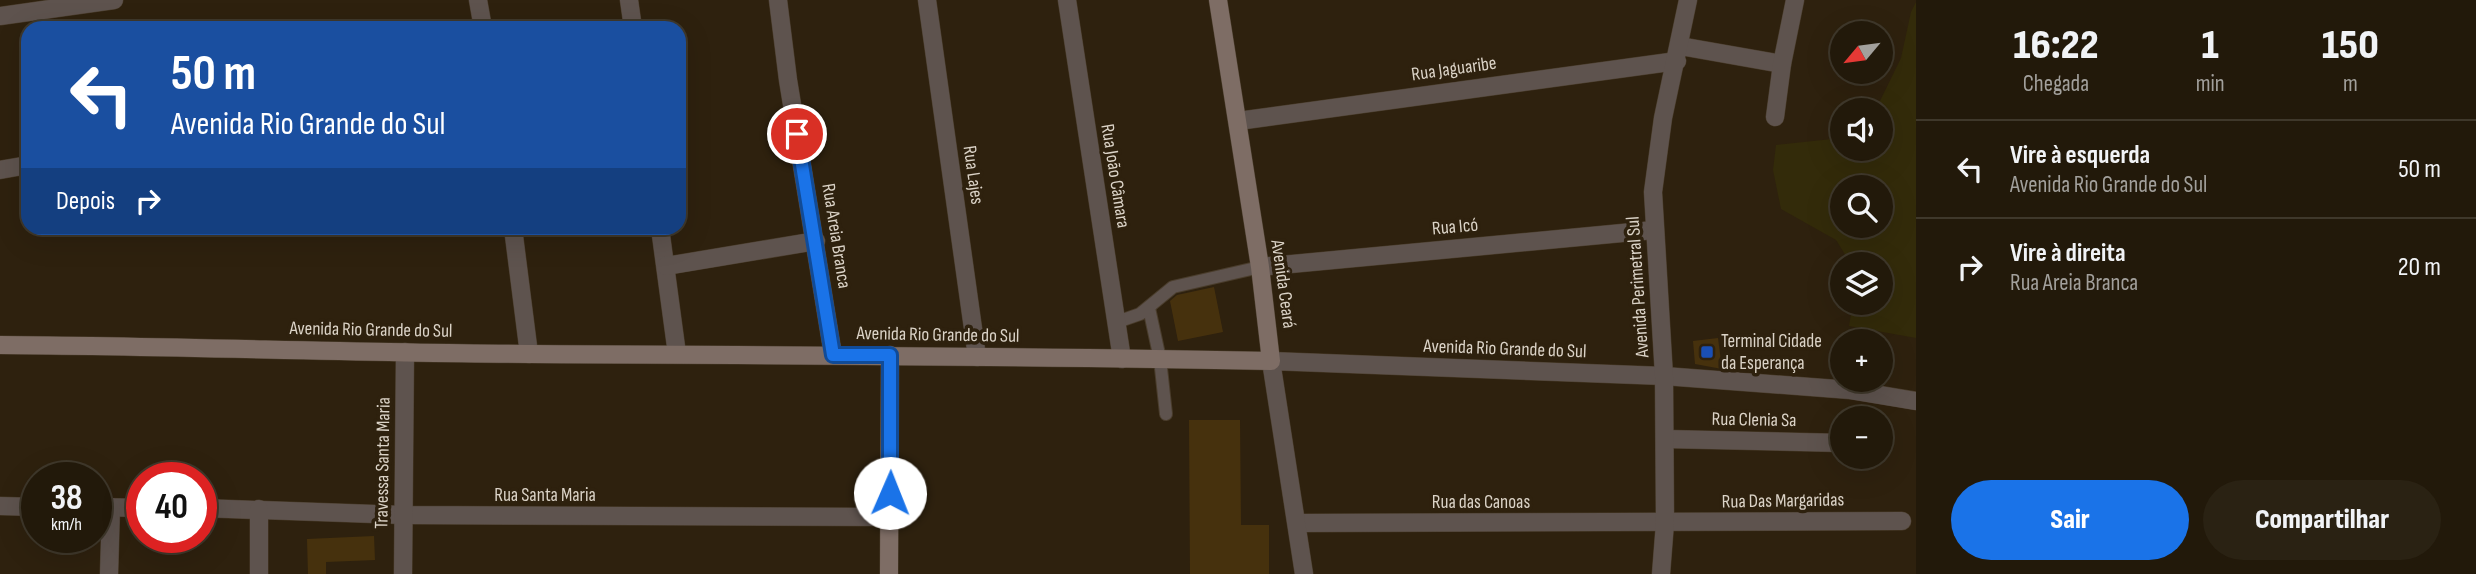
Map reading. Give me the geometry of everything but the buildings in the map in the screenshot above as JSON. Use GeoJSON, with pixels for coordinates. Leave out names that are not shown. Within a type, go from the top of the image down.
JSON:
{"type":"FeatureCollection","features":[{"type":"Feature","properties":{"kind":"street"},"geometry":{"type":"LineString","coordinates":[[0,16],[114,0]]}},
{"type":"Feature","properties":{"kind":"street"},"geometry":{"type":"LineString","coordinates":[[478,0],[482,21]]}},
{"type":"Feature","properties":{"kind":"street"},"geometry":{"type":"LineString","coordinates":[[629,0],[632,21]]}},
{"type":"Feature","properties":{"kind":"street","name":"Rua Areia Branca"},"geometry":{"type":"LineString","coordinates":[[778,0],[788,80],[833,355]]}},
{"type":"Feature","properties":{"kind":"street","name":"Rua Lajes"},"geometry":{"type":"LineString","coordinates":[[928,0],[977,357]]}},
{"type":"Feature","properties":{"kind":"street","name":"Rua João Câmara"},"geometry":{"type":"LineString","coordinates":[[1067,0],[1122,359]]}},
{"type":"Feature","properties":{"kind":"street","name":"Avenida Ceará"},"geometry":{"type":"LineString","coordinates":[[1218,0],[1304,574]]}},
{"type":"Feature","properties":{"kind":"street","name":"Avenida Perimetral Sul"},"geometry":{"type":"LineString","coordinates":[[1661,574],[1665,523],[1664,376],[1653,192],[1663,118],[1688,0]]}},
{"type":"Feature","properties":{"kind":"street"},"geometry":{"type":"LineString","coordinates":[[1775,117],[1795,0]]}},
{"type":"Feature","properties":{"kind":"street","name":"Rua Jaguaribe"},"geometry":{"type":"LineString","coordinates":[[1238,121],[1678,53],[1782,64]]}},
{"type":"Feature","properties":{"kind":"street"},"geometry":{"type":"LineString","coordinates":[[0,170],[21,166]]}},
{"type":"Feature","properties":{"kind":"street","name":"Rua Icó"},"geometry":{"type":"LineString","coordinates":[[1260,267],[1654,230]]}},
{"type":"Feature","properties":{"kind":"street"},"geometry":{"type":"LineString","coordinates":[[514,235],[529,354]]}},
{"type":"Feature","properties":{"kind":"street"},"geometry":{"type":"LineString","coordinates":[[661,235],[677,354]]}},
{"type":"Feature","properties":{"kind":"street"},"geometry":{"type":"LineString","coordinates":[[666,266],[816,241]]}},
{"type":"Feature","properties":{"kind":"street","name":"Avenida Rio Grande do Sul"},"geometry":{"type":"LineString","coordinates":[[0,345],[200,346],[529,354],[1271,360],[1664,376],[1850,390],[1916,401]]}},
{"type":"Feature","properties":{"kind":"street","name":"Travessa Santa Maria"},"geometry":{"type":"LineString","coordinates":[[403,574],[405,352]]}},
{"type":"Feature","properties":{"kind":"street"},"geometry":{"type":"LineString","coordinates":[[889,574],[890,355]]}},
{"type":"Feature","properties":{"kind":"street","name":"Rua Clenia Sa"},"geometry":{"type":"LineString","coordinates":[[1665,439],[1830,443]]}},
{"type":"Feature","properties":{"kind":"street"},"geometry":{"type":"LineString","coordinates":[[0,506],[21,507]]}},
{"type":"Feature","properties":{"kind":"street","name":"Rua Santa Maria"},"geometry":{"type":"LineString","coordinates":[[217,508],[403,515],[889,517]]}},
{"type":"Feature","properties":{"kind":"street"},"geometry":{"type":"LineString","coordinates":[[259,509],[259,574]]}},
{"type":"Feature","properties":{"kind":"street","name":"Rua Das Margaridas"},"geometry":{"type":"LineString","coordinates":[[1665,523],[1902,521]]}},
{"type":"Feature","properties":{"kind":"street","name":"Rua das Canoas"},"geometry":{"type":"LineString","coordinates":[[1298,523],[1665,523]]}},
{"type":"Feature","properties":{"kind":"street"},"geometry":{"type":"LineString","coordinates":[[107,553],[109,574]]}},
{"type":"Feature","properties":{"kind":"lane"},"geometry":{"type":"LineString","coordinates":[[1117,321],[1140,314],[1172,287],[1260,267]]}},
{"type":"Feature","properties":{"kind":"lane"},"geometry":{"type":"LineString","coordinates":[[1149,308],[1160,359],[1166,414]]}},
{"type":"Feature","properties":{"kind":"sand"},"geometry":{"type":"Polygon","coordinates":[[[1916,2],[1916,338],[1893,334],[1893,329],[1849,326],[1851,315],[1893,315],[1893,252],[1844,252],[1832,238],[1893,238],[1893,175],[1830,175],[1830,237],[1781,209],[1773,170],[1776,145],[1830,139],[1830,161],[1893,161],[1893,98],[1881,98],[1888,84],[1894,84],[1894,72],[1901,58],[1911,12],[1916,2]]]}},
{"type":"Feature","properties":{"kind":"place","name":"Terminal Cidade da Esperança"},"geometry":{"type":"Point","coordinates":[1707,352]}},
{"type":"Feature","properties":{"kind":"route"},"geometry":{"type":"LineString","coordinates":[[797,134],[833,355],[890,355],[890,493]]}}]}
